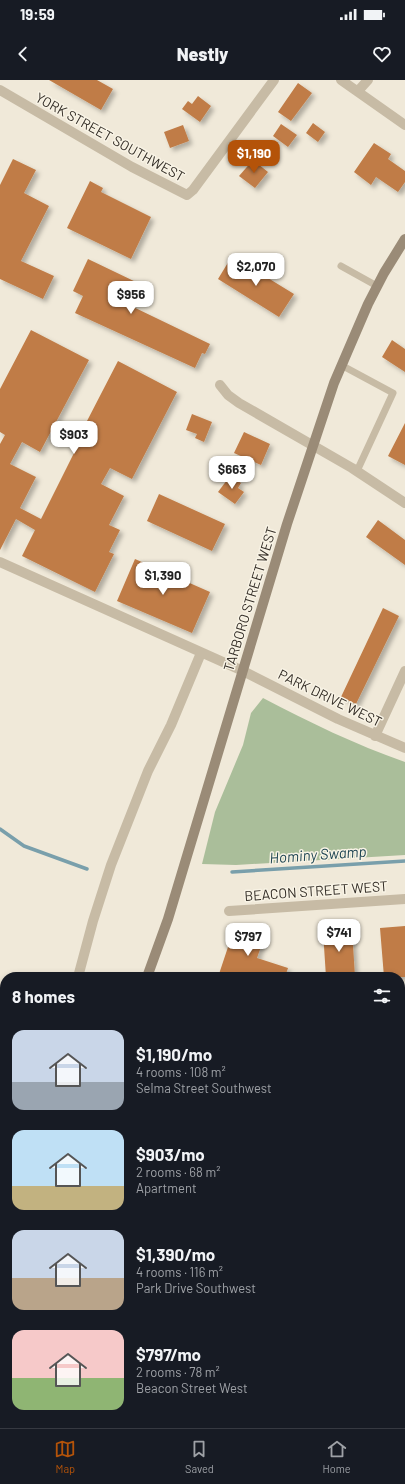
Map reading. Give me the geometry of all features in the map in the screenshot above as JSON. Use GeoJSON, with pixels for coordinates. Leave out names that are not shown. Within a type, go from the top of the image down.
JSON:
{"type":"FeatureCollection","features":[{"type":"Feature","properties":{"kind":"main road","name":"TARBORO STREET WEST"},"geometry":{"type":"LineString","coordinates":[[149,972],[168,919],[287,524],[341,365],[377,286],[405,239]]}},
{"type":"Feature","properties":{"kind":"street","name":"YORK STREET SOUTHWEST"},"geometry":{"type":"LineString","coordinates":[[0,90],[132,167],[187,195],[193,190],[274,80]]}},
{"type":"Feature","properties":{"kind":"street"},"geometry":{"type":"LineString","coordinates":[[342,80],[405,125]]}},
{"type":"Feature","properties":{"kind":"street"},"geometry":{"type":"LineString","coordinates":[[358,92],[368,80]]}},
{"type":"Feature","properties":{"kind":"street"},"geometry":{"type":"LineString","coordinates":[[220,386],[228,395],[239,402],[357,471],[405,503]]}},
{"type":"Feature","properties":{"kind":"street","name":"PARK DRIVE WEST"},"geometry":{"type":"LineString","coordinates":[[0,562],[243,671],[376,736],[405,748]]}},
{"type":"Feature","properties":{"kind":"street"},"geometry":{"type":"LineString","coordinates":[[79,972],[93,920],[111,865],[148,771],[171,725],[201,653]]}},
{"type":"Feature","properties":{"kind":"street"},"geometry":{"type":"LineString","coordinates":[[376,736],[405,670]]}},
{"type":"Feature","properties":{"kind":"street","name":"BEACON STREET WEST"},"geometry":{"type":"LineString","coordinates":[[229,912],[405,899]]}},
{"type":"Feature","properties":{"kind":"lane"},"geometry":{"type":"LineString","coordinates":[[341,266],[377,286]]}},
{"type":"Feature","properties":{"kind":"lane"},"geometry":{"type":"LineString","coordinates":[[341,365],[393,393],[357,471]]}},
{"type":"Feature","properties":{"kind":"green space"},"geometry":{"type":"Polygon","coordinates":[[[263,698],[333,733],[405,762],[405,855],[236,865],[202,864],[215,812],[243,745],[251,713],[263,698]]]}},
{"type":"Feature","properties":{"kind":"building"},"geometry":{"type":"Polygon","coordinates":[[[49,80],[97,80],[113,89],[101,110],[49,80]]]}},
{"type":"Feature","properties":{"kind":"building"},"geometry":{"type":"Polygon","coordinates":[[[298,83],[312,93],[291,121],[278,112],[298,83]]]}},
{"type":"Feature","properties":{"kind":"building"},"geometry":{"type":"Polygon","coordinates":[[[198,96],[211,106],[200,122],[182,109],[188,101],[192,104],[198,96]]]}},
{"type":"Feature","properties":{"kind":"building"},"geometry":{"type":"Polygon","coordinates":[[[313,123],[325,132],[318,142],[306,133],[313,123]]]}},
{"type":"Feature","properties":{"kind":"building"},"geometry":{"type":"Polygon","coordinates":[[[281,124],[297,135],[288,147],[273,136],[281,124]]]}},
{"type":"Feature","properties":{"kind":"building"},"geometry":{"type":"Polygon","coordinates":[[[183,125],[189,141],[170,148],[164,132],[183,125]]]}},
{"type":"Feature","properties":{"kind":"building"},"geometry":{"type":"Polygon","coordinates":[[[374,143],[391,154],[388,159],[405,171],[405,182],[398,192],[376,177],[371,185],[354,172],[374,143]]]}},
{"type":"Feature","properties":{"kind":"building"},"geometry":{"type":"Polygon","coordinates":[[[13,159],[36,170],[24,193],[49,206],[21,261],[54,276],[43,299],[0,279],[0,185],[13,159]]]}},
{"type":"Feature","properties":{"kind":"building"},"geometry":{"type":"Polygon","coordinates":[[[253,160],[268,172],[255,188],[239,176],[253,160]]]}},
{"type":"Feature","properties":{"kind":"building"},"geometry":{"type":"Polygon","coordinates":[[[90,181],[103,188],[101,192],[151,217],[131,259],[67,228],[90,181]]]}},
{"type":"Feature","properties":{"kind":"building"},"geometry":{"type":"Polygon","coordinates":[[[232,256],[294,294],[279,317],[218,279],[232,256]]]}},
{"type":"Feature","properties":{"kind":"building"},"geometry":{"type":"Polygon","coordinates":[[[88,259],[138,283],[127,304],[210,344],[205,354],[202,353],[195,368],[75,313],[83,296],[73,291],[88,259]]]}},
{"type":"Feature","properties":{"kind":"building"},"geometry":{"type":"Polygon","coordinates":[[[31,330],[89,360],[40,452],[22,442],[10,464],[36,477],[20,508],[41,519],[75,451],[72,450],[118,361],[177,392],[132,479],[110,468],[101,484],[124,496],[109,525],[120,530],[109,552],[114,554],[95,592],[22,556],[35,530],[16,519],[0,550],[0,444],[5,435],[0,432],[0,389],[31,330]]]}},
{"type":"Feature","properties":{"kind":"building"},"geometry":{"type":"Polygon","coordinates":[[[392,340],[405,349],[405,372],[382,357],[392,340]]]}},
{"type":"Feature","properties":{"kind":"building"},"geometry":{"type":"Polygon","coordinates":[[[192,414],[212,422],[204,442],[195,438],[197,434],[186,430],[192,414]]]}},
{"type":"Feature","properties":{"kind":"building"},"geometry":{"type":"Polygon","coordinates":[[[405,423],[405,465],[388,456],[405,423]]]}},
{"type":"Feature","properties":{"kind":"building"},"geometry":{"type":"Polygon","coordinates":[[[244,432],[270,444],[261,465],[234,453],[244,432]]]}},
{"type":"Feature","properties":{"kind":"building"},"geometry":{"type":"Polygon","coordinates":[[[230,476],[241,483],[238,488],[244,492],[235,504],[218,492],[230,476]]]}},
{"type":"Feature","properties":{"kind":"building"},"geometry":{"type":"Polygon","coordinates":[[[159,494],[225,524],[212,551],[147,521],[159,494]]]}},
{"type":"Feature","properties":{"kind":"building"},"geometry":{"type":"Polygon","coordinates":[[[378,520],[405,540],[405,565],[366,537],[378,520]]]}},
{"type":"Feature","properties":{"kind":"building"},"geometry":{"type":"Polygon","coordinates":[[[135,559],[210,592],[192,633],[117,601],[135,559]]]}},
{"type":"Feature","properties":{"kind":"building"},"geometry":{"type":"Polygon","coordinates":[[[383,608],[399,616],[356,704],[341,697],[383,608]]]}},
{"type":"Feature","properties":{"kind":"building"},"geometry":{"type":"Polygon","coordinates":[[[235,926],[265,935],[257,958],[288,968],[287,972],[220,972],[235,926]]]}},
{"type":"Feature","properties":{"kind":"building"},"geometry":{"type":"Polygon","coordinates":[[[405,926],[405,972],[384,972],[380,928],[405,926]]]}},
{"type":"Feature","properties":{"kind":"building"},"geometry":{"type":"Polygon","coordinates":[[[352,929],[355,972],[326,972],[323,931],[352,929]]]}},
{"type":"Feature","properties":{"kind":"waterway","name":"Hominy Swamp"},"geometry":{"type":"LineString","coordinates":[[0,829],[24,846],[87,869]]}},
{"type":"Feature","properties":{"kind":"waterway","name":"Hominy Swamp"},"geometry":{"type":"LineString","coordinates":[[232,872],[405,861]]}}]}
